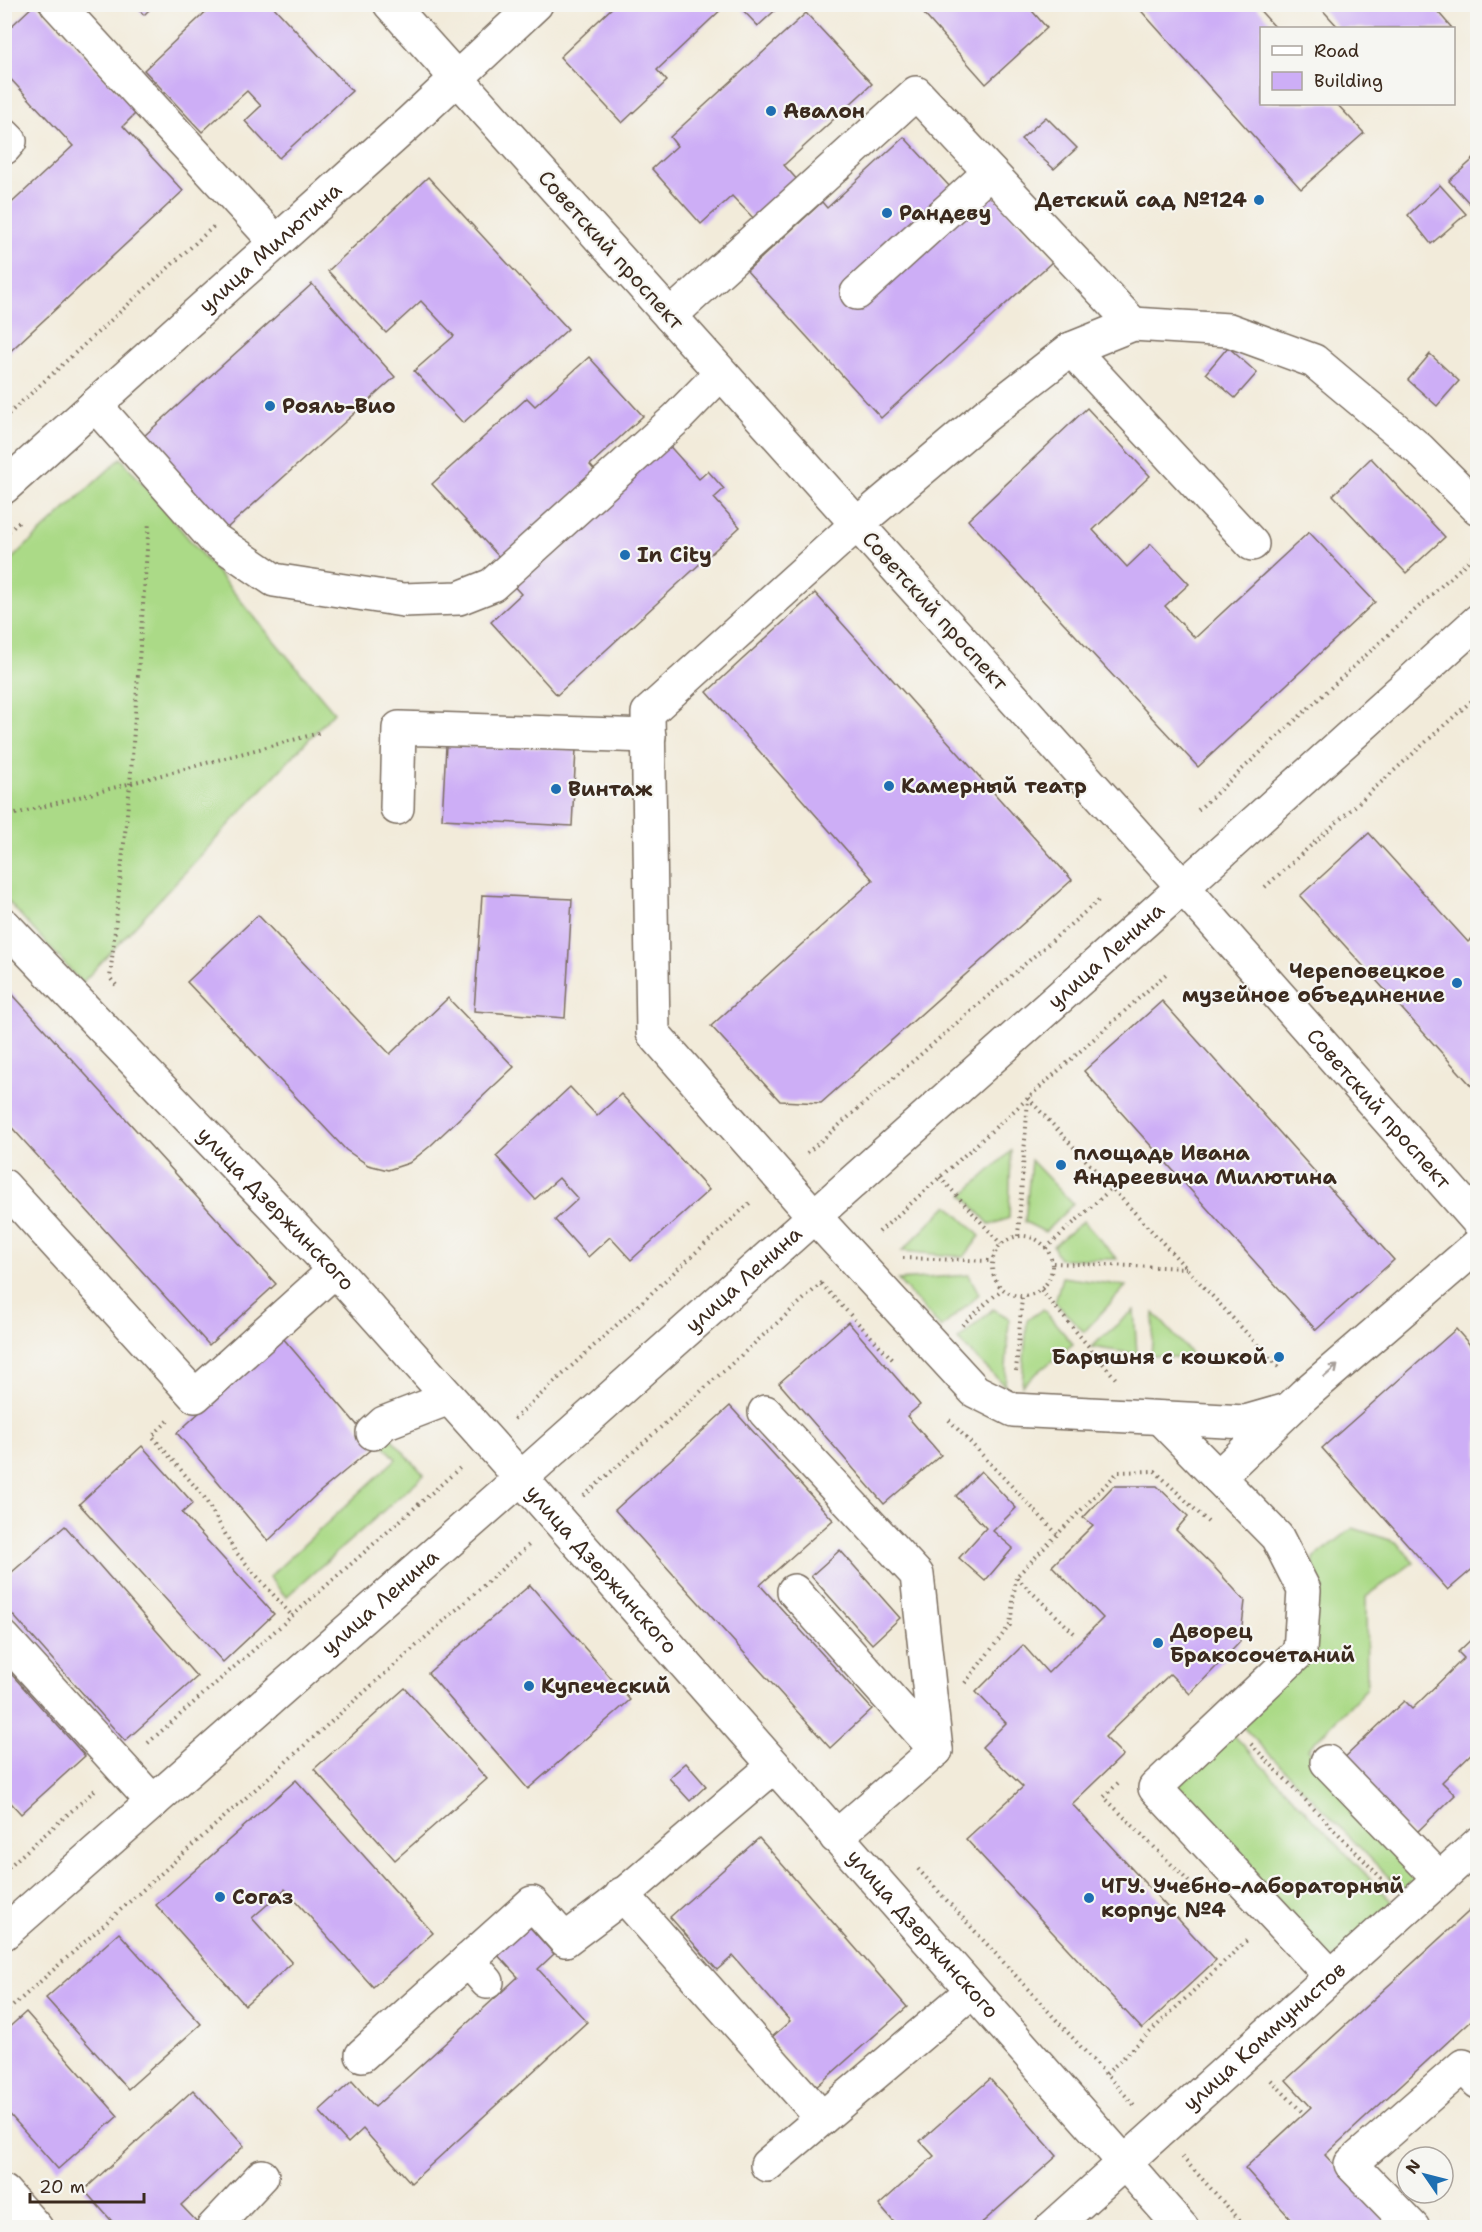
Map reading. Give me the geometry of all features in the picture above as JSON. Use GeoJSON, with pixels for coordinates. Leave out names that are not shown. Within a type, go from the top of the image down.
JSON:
{"type":"FeatureCollection","features":[{"type":"Feature","properties":{"kind":"street"},"geometry":{"type":"LineString","coordinates":[[57,4],[276,242]]}},
{"type":"Feature","properties":{"kind":"street","name":"Советский проспект"},"geometry":{"type":"LineString","coordinates":[[390,4],[1183,887],[1478,1221]]}},
{"type":"Feature","properties":{"kind":"street","name":"улица Милютина"},"geometry":{"type":"LineString","coordinates":[[4,487],[536,4]]}},
{"type":"Feature","properties":{"kind":"street"},"geometry":{"type":"LineString","coordinates":[[670,316],[916,93],[1133,324]]}},
{"type":"Feature","properties":{"kind":"street"},"geometry":{"type":"LineString","coordinates":[[4,135],[10,141],[4,148]]}},
{"type":"Feature","properties":{"kind":"street"},"geometry":{"type":"LineString","coordinates":[[857,293],[990,172]]}},
{"type":"Feature","properties":{"kind":"street"},"geometry":{"type":"LineString","coordinates":[[1295,1402],[1245,1422],[1013,1410],[975,1391],[813,1216],[654,1033],[648,713],[857,524],[985,416],[1071,349],[1133,324],[1229,330],[1314,361],[1419,449],[1478,508]]}},
{"type":"Feature","properties":{"kind":"street"},"geometry":{"type":"LineString","coordinates":[[1071,349],[1252,544]]}},
{"type":"Feature","properties":{"kind":"street"},"geometry":{"type":"LineString","coordinates":[[95,405],[214,539],[274,580],[404,600],[459,598],[492,585],[677,418],[722,373]]}},
{"type":"Feature","properties":{"kind":"street","name":"улица Ленина"},"geometry":{"type":"LineString","coordinates":[[4,1934],[521,1478],[1478,621]]}},
{"type":"Feature","properties":{"kind":"street"},"geometry":{"type":"LineString","coordinates":[[397,808],[399,728],[649,736]]}},
{"type":"Feature","properties":{"kind":"street","name":"улица Дзержинского"},"geometry":{"type":"LineString","coordinates":[[4,925],[335,1270],[1182,2228]]}},
{"type":"Feature","properties":{"kind":"street"},"geometry":{"type":"LineString","coordinates":[[4,1186],[195,1396],[335,1270]]}},
{"type":"Feature","properties":{"kind":"street"},"geometry":{"type":"LineString","coordinates":[[1218,1477],[1295,1402],[1478,1245]]}},
{"type":"Feature","properties":{"kind":"street"},"geometry":{"type":"LineString","coordinates":[[373,1432],[384,1423],[449,1398]]}},
{"type":"Feature","properties":{"kind":"street"},"geometry":{"type":"LineString","coordinates":[[765,1412],[917,1575],[935,1735]]}},
{"type":"Feature","properties":{"kind":"street"},"geometry":{"type":"LineString","coordinates":[[1154,1417],[1277,1537],[1305,1590],[1300,1651],[1155,1788],[1331,1976]]}},
{"type":"Feature","properties":{"kind":"street"},"geometry":{"type":"LineString","coordinates":[[794,1592],[935,1735]]}},
{"type":"Feature","properties":{"kind":"street"},"geometry":{"type":"LineString","coordinates":[[4,1638],[153,1802]]}},
{"type":"Feature","properties":{"kind":"street"},"geometry":{"type":"LineString","coordinates":[[836,1837],[935,1735]]}},
{"type":"Feature","properties":{"kind":"street"},"geometry":{"type":"LineString","coordinates":[[1327,1762],[1439,1878]]}},
{"type":"Feature","properties":{"kind":"street"},"geometry":{"type":"LineString","coordinates":[[362,2055],[478,1971],[532,1903],[565,1940],[774,1766]]}},
{"type":"Feature","properties":{"kind":"street","name":"улица Коммунистов"},"geometry":{"type":"LineString","coordinates":[[1052,2228],[1478,1844]]}},
{"type":"Feature","properties":{"kind":"street"},"geometry":{"type":"LineString","coordinates":[[622,1894],[822,2118]]}},
{"type":"Feature","properties":{"kind":"street"},"geometry":{"type":"LineString","coordinates":[[768,2165],[972,1991]]}},
{"type":"Feature","properties":{"kind":"street"},"geometry":{"type":"LineString","coordinates":[[1413,2228],[1351,2164],[1463,2066],[1478,2082]]}},
{"type":"Feature","properties":{"kind":"street"},"geometry":{"type":"LineString","coordinates":[[213,2228],[262,2176]]}},
{"type":"Feature","properties":{"kind":"path"},"geometry":{"type":"LineString","coordinates":[[4,418],[240,203]]}},
{"type":"Feature","properties":{"kind":"path"},"geometry":{"type":"LineString","coordinates":[[118,987],[110,978],[130,784],[150,520]]}},
{"type":"Feature","properties":{"kind":"path"},"geometry":{"type":"LineString","coordinates":[[1198,810],[1478,552]]}},
{"type":"Feature","properties":{"kind":"path"},"geometry":{"type":"LineString","coordinates":[[1265,887],[1478,695]]}},
{"type":"Feature","properties":{"kind":"path"},"geometry":{"type":"LineString","coordinates":[[4,817],[319,733]]}},
{"type":"Feature","properties":{"kind":"path"},"geometry":{"type":"LineString","coordinates":[[4,1872],[489,1443],[779,1177],[1100,898]]}},
{"type":"Feature","properties":{"kind":"path"},"geometry":{"type":"LineString","coordinates":[[1018,1236],[1028,1098],[1186,1268],[1295,1402]]}},
{"type":"Feature","properties":{"kind":"path"},"geometry":{"type":"LineString","coordinates":[[940,1177],[1000,1244]]}},
{"type":"Feature","properties":{"kind":"path"},"geometry":{"type":"LineString","coordinates":[[1046,1248],[1112,1188]]}},
{"type":"Feature","properties":{"kind":"path"},"geometry":{"type":"LineString","coordinates":[[1018,1236],[1037,1239],[1046,1248],[1053,1263],[1048,1283],[1032,1295],[1022,1297],[1011,1295],[1002,1289],[995,1281],[992,1261],[1000,1244],[1018,1236]]}},
{"type":"Feature","properties":{"kind":"path"},"geometry":{"type":"LineString","coordinates":[[851,1257],[992,1261]]}},
{"type":"Feature","properties":{"kind":"path"},"geometry":{"type":"LineString","coordinates":[[1053,1263],[1186,1268]]}},
{"type":"Feature","properties":{"kind":"path"},"geometry":{"type":"LineString","coordinates":[[936,1349],[1002,1289]]}},
{"type":"Feature","properties":{"kind":"path"},"geometry":{"type":"LineString","coordinates":[[1041,1290],[1154,1417]]}},
{"type":"Feature","properties":{"kind":"path"},"geometry":{"type":"LineString","coordinates":[[1013,1410],[1022,1297]]}},
{"type":"Feature","properties":{"kind":"path"},"geometry":{"type":"LineString","coordinates":[[195,1396],[152,1436],[204,1497],[235,1551],[292,1616]]}},
{"type":"Feature","properties":{"kind":"path"},"geometry":{"type":"LineString","coordinates":[[935,1735],[1010,1625],[1016,1577],[1118,1472],[1155,1471],[1212,1526]]}},
{"type":"Feature","properties":{"kind":"path"},"geometry":{"type":"LineString","coordinates":[[4,2014],[557,1519]]}},
{"type":"Feature","properties":{"kind":"path"},"geometry":{"type":"LineString","coordinates":[[1016,1577],[1074,1633]]}},
{"type":"Feature","properties":{"kind":"path"},"geometry":{"type":"LineString","coordinates":[[1228,1720],[1408,1906]]}},
{"type":"Feature","properties":{"kind":"path"},"geometry":{"type":"LineString","coordinates":[[1121,1780],[1104,1797],[1198,1892]]}},
{"type":"Feature","properties":{"kind":"path"},"geometry":{"type":"LineString","coordinates":[[1239,1932],[1255,1948]]}},
{"type":"Feature","properties":{"kind":"path"},"geometry":{"type":"LineString","coordinates":[[1106,2074],[1247,1940]]}},
{"type":"Feature","properties":{"kind":"path"},"geometry":{"type":"LineString","coordinates":[[1245,2053],[1304,2114]]}},
{"type":"Feature","properties":{"kind":"path"},"geometry":{"type":"LineString","coordinates":[[1176,2150],[1247,2228]]}},
{"type":"Feature","properties":{"kind":"green space"},"geometry":{"type":"Polygon","coordinates":[[[121,458],[334,712],[82,983],[5,898],[5,565],[121,458]]]}},
{"type":"Feature","properties":{"kind":"green space"},"geometry":{"type":"Polygon","coordinates":[[[1011,1151],[1009,1218],[990,1225],[963,1195],[1011,1151]]]}},
{"type":"Feature","properties":{"kind":"green space"},"geometry":{"type":"Polygon","coordinates":[[[1031,1160],[1073,1204],[1045,1232],[1025,1222],[1031,1160]]]}},
{"type":"Feature","properties":{"kind":"green space"},"geometry":{"type":"Polygon","coordinates":[[[948,1205],[980,1236],[964,1257],[902,1251],[948,1205]]]}},
{"type":"Feature","properties":{"kind":"green space"},"geometry":{"type":"Polygon","coordinates":[[[1083,1221],[1117,1259],[1060,1259],[1053,1246],[1083,1221]]]}},
{"type":"Feature","properties":{"kind":"green space"},"geometry":{"type":"Polygon","coordinates":[[[969,1275],[979,1294],[941,1328],[898,1280],[969,1275]]]}},
{"type":"Feature","properties":{"kind":"green space"},"geometry":{"type":"Polygon","coordinates":[[[1062,1277],[1126,1286],[1084,1332],[1055,1302],[1062,1277]]]}},
{"type":"Feature","properties":{"kind":"green space"},"geometry":{"type":"Polygon","coordinates":[[[993,1309],[1009,1318],[1005,1386],[958,1340],[993,1309]]]}},
{"type":"Feature","properties":{"kind":"green space"},"geometry":{"type":"Polygon","coordinates":[[[1043,1309],[1073,1344],[1022,1385],[1027,1320],[1043,1309]]]}},
{"type":"Feature","properties":{"kind":"green space"},"geometry":{"type":"Polygon","coordinates":[[[1134,1310],[1137,1354],[1091,1347],[1134,1310]]]}},
{"type":"Feature","properties":{"kind":"green space"},"geometry":{"type":"Polygon","coordinates":[[[1154,1313],[1196,1359],[1151,1355],[1154,1313]]]}},
{"type":"Feature","properties":{"kind":"green space"},"geometry":{"type":"Polygon","coordinates":[[[384,1430],[424,1475],[286,1597],[269,1577],[396,1459],[373,1433],[384,1430]]]}},
{"type":"Feature","properties":{"kind":"green space"},"geometry":{"type":"Polygon","coordinates":[[[1353,1528],[1396,1542],[1414,1562],[1366,1597],[1367,1688],[1308,1749],[1425,1874],[1403,1892],[1237,1721],[1307,1654],[1314,1558],[1353,1528]]]}},
{"type":"Feature","properties":{"kind":"green space"},"geometry":{"type":"Polygon","coordinates":[[[1228,1729],[1392,1902],[1332,1960],[1166,1788],[1228,1729]]]}},
{"type":"Feature","properties":{"kind":"building"},"geometry":{"type":"Polygon","coordinates":[[[35,4],[137,112],[123,126],[183,191],[4,357],[4,210],[73,146],[4,72],[4,33],[35,4]]]}},
{"type":"Feature","properties":{"kind":"building"},"geometry":{"type":"Polygon","coordinates":[[[134,4],[155,4],[144,15],[134,4]]]}},
{"type":"Feature","properties":{"kind":"building"},"geometry":{"type":"Polygon","coordinates":[[[214,4],[271,4],[352,91],[279,158],[245,121],[261,106],[247,91],[202,132],[144,70],[214,4]]]}},
{"type":"Feature","properties":{"kind":"building"},"geometry":{"type":"Polygon","coordinates":[[[616,4],[727,4],[657,70],[667,81],[622,123],[560,57],[616,4]]]}},
{"type":"Feature","properties":{"kind":"building"},"geometry":{"type":"Polygon","coordinates":[[[737,4],[782,4],[758,26],[737,4]]]}},
{"type":"Feature","properties":{"kind":"building"},"geometry":{"type":"Polygon","coordinates":[[[915,4],[1026,4],[1047,28],[986,84],[915,4]]]}},
{"type":"Feature","properties":{"kind":"building"},"geometry":{"type":"Polygon","coordinates":[[[1135,4],[1254,4],[1275,27],[1260,27],[1260,105],[1338,105],[1364,133],[1301,189],[1135,4]]]}},
{"type":"Feature","properties":{"kind":"building"},"geometry":{"type":"Polygon","coordinates":[[[1317,4],[1431,4],[1451,27],[1338,27],[1317,4]]]}},
{"type":"Feature","properties":{"kind":"building","name":"Авалон"},"geometry":{"type":"Polygon","coordinates":[[[806,13],[872,84],[784,165],[800,183],[757,222],[732,196],[701,224],[652,169],[677,146],[670,137],[806,13]]]}},
{"type":"Feature","properties":{"kind":"building"},"geometry":{"type":"Polygon","coordinates":[[[1046,117],[1077,148],[1054,169],[1021,139],[1046,117]]]}},
{"type":"Feature","properties":{"kind":"building"},"geometry":{"type":"Polygon","coordinates":[[[904,137],[951,188],[987,189],[1053,261],[881,418],[747,271],[822,202],[827,208],[904,137]]]}},
{"type":"Feature","properties":{"kind":"building"},"geometry":{"type":"Polygon","coordinates":[[[1478,155],[1478,201],[1472,206],[1449,181],[1478,155]]]}},
{"type":"Feature","properties":{"kind":"building"},"geometry":{"type":"Polygon","coordinates":[[[428,177],[568,329],[463,423],[414,371],[454,336],[421,301],[386,333],[328,271],[428,177]]]}},
{"type":"Feature","properties":{"kind":"building"},"geometry":{"type":"Polygon","coordinates":[[[1440,185],[1466,214],[1431,244],[1408,215],[1440,185]]]}},
{"type":"Feature","properties":{"kind":"building","name":"Рояль-Вио"},"geometry":{"type":"Polygon","coordinates":[[[312,284],[395,377],[227,528],[144,436],[312,284]]]}},
{"type":"Feature","properties":{"kind":"building"},"geometry":{"type":"Polygon","coordinates":[[[1228,347],[1257,373],[1235,398],[1206,373],[1228,347]]]}},
{"type":"Feature","properties":{"kind":"building"},"geometry":{"type":"Polygon","coordinates":[[[1430,354],[1459,381],[1437,406],[1408,380],[1430,354]]]}},
{"type":"Feature","properties":{"kind":"building"},"geometry":{"type":"Polygon","coordinates":[[[589,357],[643,416],[590,465],[597,473],[501,559],[432,484],[527,398],[535,406],[589,357]]]}},
{"type":"Feature","properties":{"kind":"building"},"geometry":{"type":"Polygon","coordinates":[[[1087,408],[1150,476],[1093,530],[1127,567],[1151,544],[1189,584],[1165,606],[1195,638],[1309,532],[1375,602],[1198,767],[968,520],[1087,408]]]}},
{"type":"Feature","properties":{"kind":"building","name":"In City"},"geometry":{"type":"Polygon","coordinates":[[[665,441],[699,479],[708,471],[724,489],[714,498],[740,527],[557,695],[491,622],[521,594],[510,582],[665,441]]]}},
{"type":"Feature","properties":{"kind":"building"},"geometry":{"type":"Polygon","coordinates":[[[1371,458],[1445,537],[1406,573],[1333,495],[1371,458]]]}},
{"type":"Feature","properties":{"kind":"building","name":"Камерный театр"},"geometry":{"type":"Polygon","coordinates":[[[815,593],[1072,880],[821,1103],[780,1101],[711,1026],[873,880],[707,692],[815,593]]]}},
{"type":"Feature","properties":{"kind":"building"},"geometry":{"type":"Polygon","coordinates":[[[446,746],[576,749],[572,826],[442,819],[446,746]]]}},
{"type":"Feature","properties":{"kind":"building"},"geometry":{"type":"Polygon","coordinates":[[[1369,833],[1468,942],[1478,933],[1478,1093],[1300,896],[1369,833]]]}},
{"type":"Feature","properties":{"kind":"building"},"geometry":{"type":"Polygon","coordinates":[[[482,895],[572,899],[565,1018],[474,1011],[482,895]]]}},
{"type":"Feature","properties":{"kind":"building"},"geometry":{"type":"Polygon","coordinates":[[[258,915],[390,1054],[448,998],[514,1067],[409,1163],[388,1170],[368,1165],[346,1150],[187,982],[258,915]]]}},
{"type":"Feature","properties":{"kind":"building"},"geometry":{"type":"Polygon","coordinates":[[[4,985],[276,1284],[209,1345],[4,1119],[4,985]]]}},
{"type":"Feature","properties":{"kind":"building"},"geometry":{"type":"Polygon","coordinates":[[[1162,1001],[1394,1260],[1316,1330],[1084,1071],[1162,1001]]]}},
{"type":"Feature","properties":{"kind":"building"},"geometry":{"type":"Polygon","coordinates":[[[570,1087],[597,1116],[621,1094],[709,1190],[631,1260],[610,1237],[588,1257],[555,1220],[578,1199],[559,1178],[535,1199],[496,1156],[570,1087]]]}},
{"type":"Feature","properties":{"kind":"building"},"geometry":{"type":"Polygon","coordinates":[[[848,1322],[920,1405],[907,1416],[941,1455],[884,1504],[779,1383],[848,1322]]]}},
{"type":"Feature","properties":{"kind":"building"},"geometry":{"type":"Polygon","coordinates":[[[1456,1329],[1478,1354],[1478,1568],[1476,1566],[1448,1590],[1322,1448],[1456,1329]]]}},
{"type":"Feature","properties":{"kind":"building"},"geometry":{"type":"Polygon","coordinates":[[[282,1337],[375,1446],[316,1495],[268,1541],[177,1433],[282,1337]]]}},
{"type":"Feature","properties":{"kind":"building"},"geometry":{"type":"Polygon","coordinates":[[[730,1406],[833,1520],[760,1585],[872,1709],[830,1748],[615,1510],[730,1406]]]}},
{"type":"Feature","properties":{"kind":"building"},"geometry":{"type":"Polygon","coordinates":[[[142,1446],[193,1503],[182,1513],[274,1614],[223,1662],[79,1504],[142,1446]]]}},
{"type":"Feature","properties":{"kind":"building"},"geometry":{"type":"Polygon","coordinates":[[[981,1471],[1016,1508],[993,1531],[1013,1548],[985,1581],[959,1558],[986,1528],[956,1496],[981,1471]]]}},
{"type":"Feature","properties":{"kind":"building","name":"Дворец Бракосочетаний"},"geometry":{"type":"Polygon","coordinates":[[[1113,1486],[1157,1486],[1188,1516],[1176,1530],[1245,1601],[1240,1642],[1190,1694],[1170,1674],[1105,1737],[1123,1755],[1072,1804],[1216,1960],[1142,2029],[966,1839],[1023,1787],[982,1747],[1006,1723],[976,1692],[1023,1645],[1048,1673],[1103,1618],[1052,1566],[1093,1525],[1083,1518],[1113,1486]]]}},
{"type":"Feature","properties":{"kind":"building"},"geometry":{"type":"Polygon","coordinates":[[[65,1526],[197,1677],[125,1741],[4,1605],[4,1579],[65,1526]]]}},
{"type":"Feature","properties":{"kind":"building"},"geometry":{"type":"Polygon","coordinates":[[[840,1550],[900,1618],[872,1644],[811,1576],[840,1550]]]}},
{"type":"Feature","properties":{"kind":"building","name":"Купеческий"},"geometry":{"type":"Polygon","coordinates":[[[530,1585],[630,1700],[528,1789],[428,1673],[530,1585]]]}},
{"type":"Feature","properties":{"kind":"building"},"geometry":{"type":"Polygon","coordinates":[[[1478,1633],[1478,1747],[1442,1782],[1455,1795],[1413,1836],[1340,1762],[1404,1701],[1412,1709],[1464,1658],[1458,1652],[1478,1633]]]}},
{"type":"Feature","properties":{"kind":"building"},"geometry":{"type":"Polygon","coordinates":[[[4,1666],[85,1756],[21,1814],[4,1795],[4,1666]]]}},
{"type":"Feature","properties":{"kind":"building"},"geometry":{"type":"Polygon","coordinates":[[[405,1688],[487,1779],[395,1860],[314,1769],[405,1688]]]}},
{"type":"Feature","properties":{"kind":"building"},"geometry":{"type":"Polygon","coordinates":[[[686,1763],[706,1786],[690,1801],[669,1778],[686,1763]]]}},
{"type":"Feature","properties":{"kind":"building","name":"Согаз"},"geometry":{"type":"Polygon","coordinates":[[[296,1780],[433,1933],[373,1987],[285,1889],[252,1918],[292,1963],[245,2005],[156,1905],[296,1780]]]}},
{"type":"Feature","properties":{"kind":"building"},"geometry":{"type":"Polygon","coordinates":[[[759,1838],[907,2007],[815,2088],[771,2038],[790,2021],[733,1956],[717,1970],[670,1917],[759,1838]]]}},
{"type":"Feature","properties":{"kind":"building"},"geometry":{"type":"Polygon","coordinates":[[[1478,1903],[1478,2014],[1325,2155],[1392,2228],[1299,2228],[1245,2168],[1311,2107],[1286,2080],[1478,1903]]]}},
{"type":"Feature","properties":{"kind":"building"},"geometry":{"type":"Polygon","coordinates":[[[525,1922],[554,1954],[538,1969],[587,2022],[411,2183],[363,2129],[348,2143],[319,2111],[352,2081],[375,2107],[518,1977],[494,1951],[525,1922]]]}},
{"type":"Feature","properties":{"kind":"building"},"geometry":{"type":"Polygon","coordinates":[[[119,1933],[201,2024],[128,2089],[46,1998],[119,1933]]]}},
{"type":"Feature","properties":{"kind":"building"},"geometry":{"type":"Polygon","coordinates":[[[26,2012],[118,2116],[58,2169],[5,2109],[5,2031],[26,2012]]]}},
{"type":"Feature","properties":{"kind":"building"},"geometry":{"type":"Polygon","coordinates":[[[990,2079],[1057,2156],[976,2228],[899,2228],[879,2205],[934,2156],[920,2141],[990,2079]]]}},
{"type":"Feature","properties":{"kind":"building"},"geometry":{"type":"Polygon","coordinates":[[[193,2090],[244,2146],[181,2205],[201,2226],[199,2228],[118,2228],[84,2190],[193,2090]]]}},
{"type":"Feature","properties":{"kind":"place","name":"Авалон"},"geometry":{"type":"Point","coordinates":[771,111]}},
{"type":"Feature","properties":{"kind":"place","name":"Детский сад №124"},"geometry":{"type":"Point","coordinates":[1259,200]}},
{"type":"Feature","properties":{"kind":"place","name":"Рандеву"},"geometry":{"type":"Point","coordinates":[887,213]}},
{"type":"Feature","properties":{"kind":"place","name":"Рояль-Вио"},"geometry":{"type":"Point","coordinates":[270,406]}},
{"type":"Feature","properties":{"kind":"place","name":"In City"},"geometry":{"type":"Point","coordinates":[625,555]}},
{"type":"Feature","properties":{"kind":"place","name":"Камерный театр"},"geometry":{"type":"Point","coordinates":[889,786]}},
{"type":"Feature","properties":{"kind":"place","name":"Винтаж"},"geometry":{"type":"Point","coordinates":[556,789]}},
{"type":"Feature","properties":{"kind":"place","name":"Череповецкое музейное объединение"},"geometry":{"type":"Point","coordinates":[1457,983]}},
{"type":"Feature","properties":{"kind":"place","name":"площадь Ивана Андреевича Милютина"},"geometry":{"type":"Point","coordinates":[1061,1165]}},
{"type":"Feature","properties":{"kind":"place","name":"Барышня с кошкой"},"geometry":{"type":"Point","coordinates":[1279,1357]}},
{"type":"Feature","properties":{"kind":"place","name":"Дворец Бракосочетаний"},"geometry":{"type":"Point","coordinates":[1158,1643]}},
{"type":"Feature","properties":{"kind":"place","name":"Купеческий"},"geometry":{"type":"Point","coordinates":[529,1686]}},
{"type":"Feature","properties":{"kind":"place","name":"Согаз"},"geometry":{"type":"Point","coordinates":[220,1897]}},
{"type":"Feature","properties":{"kind":"place","name":"ЧГУ. Учебно-лабораторный корпус №4"},"geometry":{"type":"Point","coordinates":[1089,1898]}}]}
